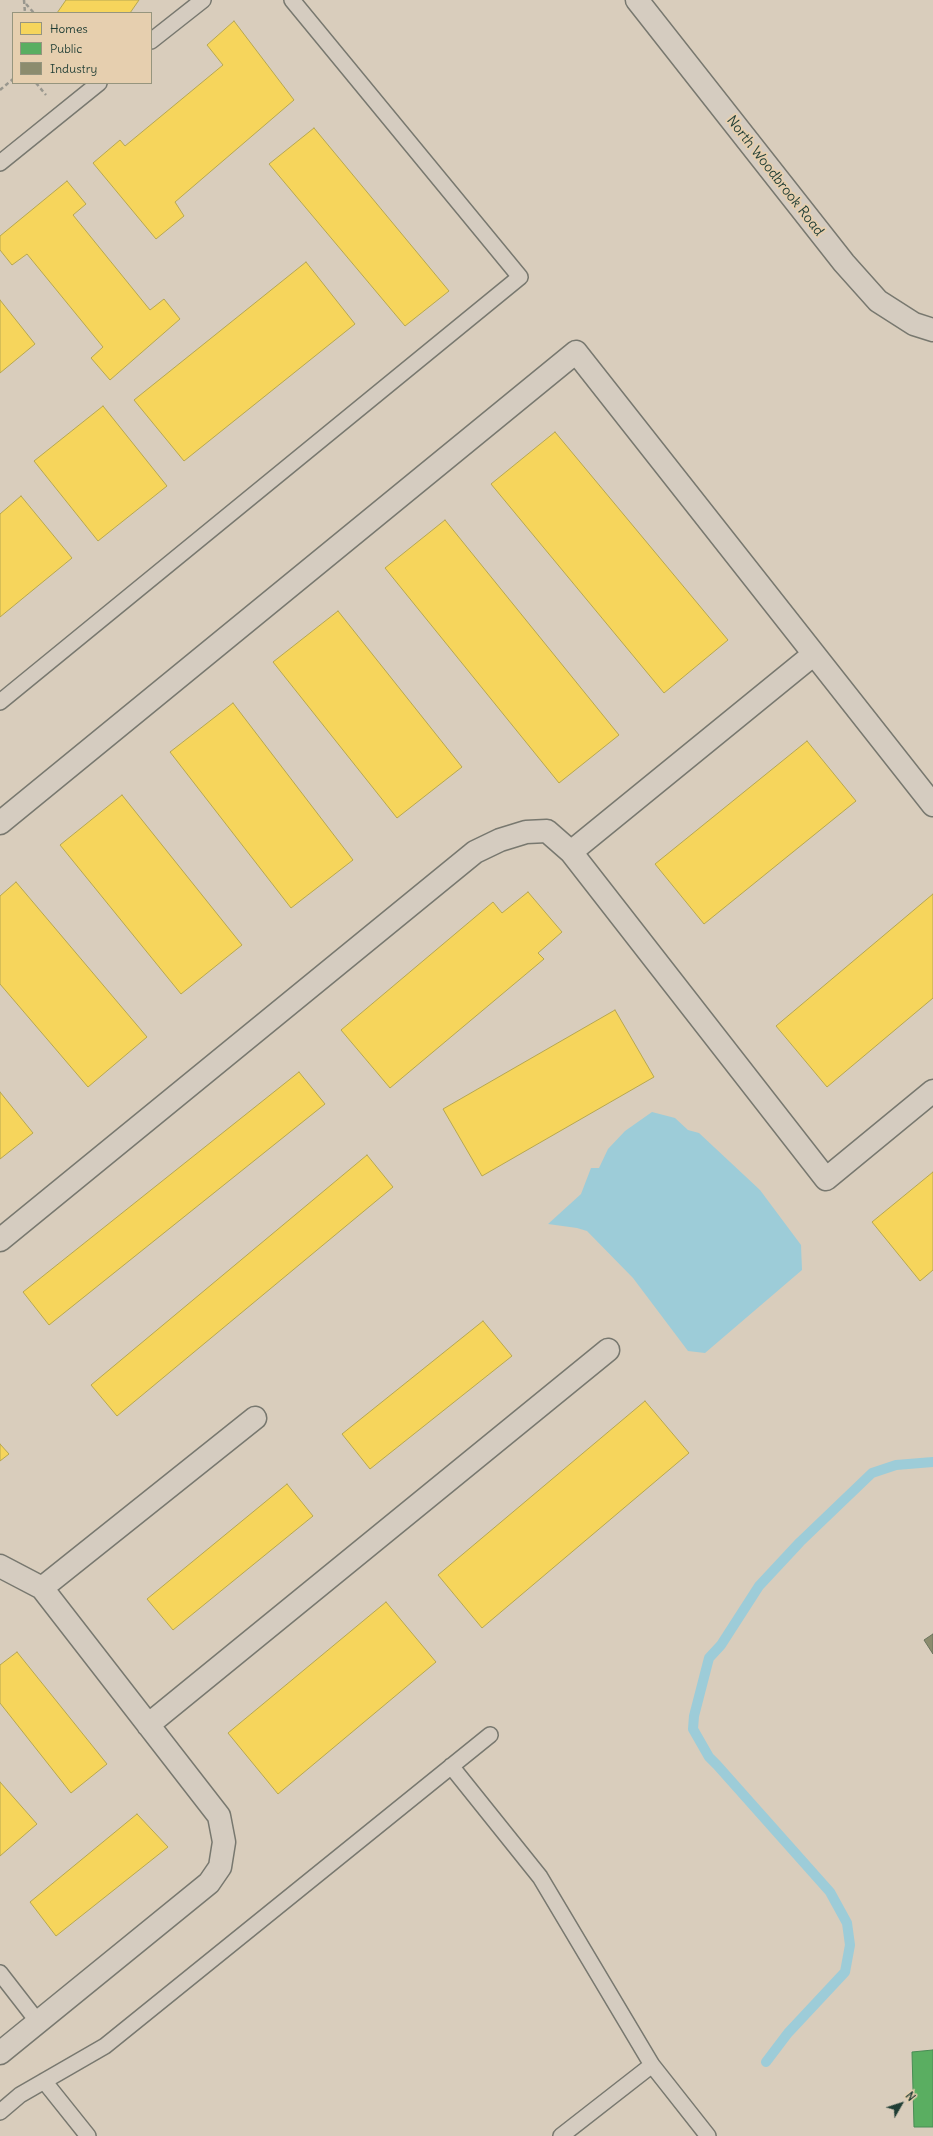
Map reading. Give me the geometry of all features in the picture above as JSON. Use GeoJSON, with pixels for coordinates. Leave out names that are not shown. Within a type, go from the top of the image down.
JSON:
{"type":"FeatureCollection","features":[{"type":"Feature","properties":{"kind":"street","name":"North Woodbrook Road"},"geometry":{"type":"LineString","coordinates":[[637,0],[853,274],[878,301],[914,324],[933,330]]}},
{"type":"Feature","properties":{"kind":"street"},"geometry":{"type":"LineString","coordinates":[[0,823],[576,352],[933,805]]}},
{"type":"Feature","properties":{"kind":"street"},"geometry":{"type":"LineString","coordinates":[[571,852],[814,654]]}},
{"type":"Feature","properties":{"kind":"street"},"geometry":{"type":"LineString","coordinates":[[0,1240],[475,852],[500,840],[526,832],[547,831],[571,852],[826,1179],[933,1091]]}},
{"type":"Feature","properties":{"kind":"street"},"geometry":{"type":"LineString","coordinates":[[148,1725],[608,1350]]}},
{"type":"Feature","properties":{"kind":"street"},"geometry":{"type":"LineString","coordinates":[[42,1588],[255,1418]]}},
{"type":"Feature","properties":{"kind":"street"},"geometry":{"type":"LineString","coordinates":[[0,1566],[42,1588],[219,1816],[224,1842],[220,1867],[209,1883],[0,2053]]}},
{"type":"Feature","properties":{"kind":"lane"},"geometry":{"type":"LineString","coordinates":[[152,41],[203,0]]}},
{"type":"Feature","properties":{"kind":"lane"},"geometry":{"type":"LineString","coordinates":[[0,702],[520,277],[292,0]]}},
{"type":"Feature","properties":{"kind":"lane"},"geometry":{"type":"LineString","coordinates":[[0,163],[98,84]]}},
{"type":"Feature","properties":{"kind":"lane"},"geometry":{"type":"LineString","coordinates":[[0,2112],[20,2095],[105,2046],[490,1735]]}},
{"type":"Feature","properties":{"kind":"lane"},"geometry":{"type":"LineString","coordinates":[[451,1766],[540,1877],[652,2065],[708,2136]]}},
{"type":"Feature","properties":{"kind":"lane"},"geometry":{"type":"LineString","coordinates":[[0,1973],[38,2022]]}},
{"type":"Feature","properties":{"kind":"lane"},"geometry":{"type":"LineString","coordinates":[[561,2136],[652,2065]]}},
{"type":"Feature","properties":{"kind":"lane"},"geometry":{"type":"LineString","coordinates":[[44,2081],[88,2136]]}},
{"type":"Feature","properties":{"kind":"path"},"geometry":{"type":"LineString","coordinates":[[24,0],[33,12]]}},
{"type":"Feature","properties":{"kind":"path"},"geometry":{"type":"LineString","coordinates":[[25,12],[26,4]]}},
{"type":"Feature","properties":{"kind":"path"},"geometry":{"type":"LineString","coordinates":[[0,90],[12,80]]}},
{"type":"Feature","properties":{"kind":"water"},"geometry":{"type":"Polygon","coordinates":[[[652,1112],[675,1118],[688,1130],[699,1133],[760,1190],[801,1245],[802,1270],[705,1353],[688,1351],[633,1278],[587,1231],[548,1224],[581,1194],[591,1168],[599,1168],[608,1149],[625,1131],[652,1112]]]}},
{"type":"Feature","properties":{"kind":"building: Homes"},"geometry":{"type":"Polygon","coordinates":[[[66,0],[139,0],[131,12],[58,12],[66,0]]]}},
{"type":"Feature","properties":{"kind":"building: Homes"},"geometry":{"type":"Polygon","coordinates":[[[234,21],[294,100],[175,202],[184,216],[156,239],[93,163],[120,140],[125,146],[223,65],[207,45],[234,21]]]}},
{"type":"Feature","properties":{"kind":"building: Homes"},"geometry":{"type":"Polygon","coordinates":[[[314,128],[449,291],[405,326],[269,164],[314,128]]]}},
{"type":"Feature","properties":{"kind":"building: Homes"},"geometry":{"type":"Polygon","coordinates":[[[67,181],[86,204],[73,215],[150,310],[164,299],[180,319],[110,380],[91,358],[103,347],[27,254],[12,265],[0,250],[0,236],[67,181]]]}},
{"type":"Feature","properties":{"kind":"building: Homes"},"geometry":{"type":"Polygon","coordinates":[[[306,262],[355,324],[184,461],[134,400],[306,262]]]}},
{"type":"Feature","properties":{"kind":"building: Homes"},"geometry":{"type":"Polygon","coordinates":[[[0,300],[35,344],[0,373],[0,300]]]}},
{"type":"Feature","properties":{"kind":"building: Homes"},"geometry":{"type":"Polygon","coordinates":[[[103,406],[167,486],[98,541],[34,461],[103,406]]]}},
{"type":"Feature","properties":{"kind":"building: Homes"},"geometry":{"type":"Polygon","coordinates":[[[555,432],[728,640],[664,693],[491,484],[555,432]]]}},
{"type":"Feature","properties":{"kind":"building: Homes"},"geometry":{"type":"Polygon","coordinates":[[[21,496],[72,558],[0,617],[0,514],[21,496]]]}},
{"type":"Feature","properties":{"kind":"building: Homes"},"geometry":{"type":"Polygon","coordinates":[[[445,520],[619,735],[559,783],[385,568],[445,520]]]}},
{"type":"Feature","properties":{"kind":"building: Homes"},"geometry":{"type":"Polygon","coordinates":[[[338,611],[462,767],[397,818],[273,662],[338,611]]]}},
{"type":"Feature","properties":{"kind":"building: Homes"},"geometry":{"type":"Polygon","coordinates":[[[233,703],[353,860],[291,908],[170,752],[233,703]]]}},
{"type":"Feature","properties":{"kind":"building: Homes"},"geometry":{"type":"Polygon","coordinates":[[[807,741],[856,801],[704,924],[655,864],[807,741]]]}},
{"type":"Feature","properties":{"kind":"building: Homes"},"geometry":{"type":"Polygon","coordinates":[[[122,795],[242,945],[181,994],[60,845],[122,795]]]}},
{"type":"Feature","properties":{"kind":"building: Homes"},"geometry":{"type":"Polygon","coordinates":[[[16,882],[147,1037],[88,1087],[0,984],[0,896],[16,882]]]}},
{"type":"Feature","properties":{"kind":"building: Homes"},"geometry":{"type":"Polygon","coordinates":[[[528,892],[562,932],[538,953],[544,959],[390,1088],[341,1030],[493,902],[502,913],[528,892]]]}},
{"type":"Feature","properties":{"kind":"building: Homes"},"geometry":{"type":"Polygon","coordinates":[[[933,894],[933,998],[827,1087],[776,1026],[933,894]]]}},
{"type":"Feature","properties":{"kind":"building: Homes"},"geometry":{"type":"Polygon","coordinates":[[[615,1010],[654,1077],[482,1176],[443,1109],[615,1010]]]}},
{"type":"Feature","properties":{"kind":"building: Homes"},"geometry":{"type":"Polygon","coordinates":[[[299,1072],[325,1104],[49,1325],[23,1292],[299,1072]]]}},
{"type":"Feature","properties":{"kind":"building: Homes"},"geometry":{"type":"Polygon","coordinates":[[[0,1092],[33,1133],[0,1159],[0,1092]]]}},
{"type":"Feature","properties":{"kind":"building: Homes"},"geometry":{"type":"Polygon","coordinates":[[[367,1155],[393,1187],[117,1416],[91,1385],[367,1155]]]}},
{"type":"Feature","properties":{"kind":"building: Homes"},"geometry":{"type":"Polygon","coordinates":[[[933,1172],[933,1270],[920,1281],[872,1222],[933,1172]]]}},
{"type":"Feature","properties":{"kind":"building: Homes"},"geometry":{"type":"Polygon","coordinates":[[[483,1321],[512,1356],[370,1469],[342,1434],[483,1321]]]}},
{"type":"Feature","properties":{"kind":"building: Homes"},"geometry":{"type":"Polygon","coordinates":[[[645,1401],[689,1453],[482,1628],[438,1575],[645,1401]]]}},
{"type":"Feature","properties":{"kind":"building: Homes"},"geometry":{"type":"Polygon","coordinates":[[[0,1444],[9,1454],[0,1461],[0,1444]]]}},
{"type":"Feature","properties":{"kind":"building: Homes"},"geometry":{"type":"Polygon","coordinates":[[[287,1484],[313,1516],[173,1630],[147,1599],[287,1484]]]}},
{"type":"Feature","properties":{"kind":"building: Homes"},"geometry":{"type":"Polygon","coordinates":[[[386,1602],[436,1662],[278,1794],[228,1733],[386,1602]]]}},
{"type":"Feature","properties":{"kind":"building: Homes"},"geometry":{"type":"Polygon","coordinates":[[[17,1652],[107,1764],[71,1793],[0,1703],[0,1665],[17,1652]]]}},
{"type":"Feature","properties":{"kind":"building: Homes"},"geometry":{"type":"Polygon","coordinates":[[[0,1782],[37,1824],[0,1856],[0,1782]]]}},
{"type":"Feature","properties":{"kind":"building: Homes"},"geometry":{"type":"Polygon","coordinates":[[[137,1814],[168,1847],[56,1936],[30,1902],[137,1814]]]}},
{"type":"Feature","properties":{"kind":"building: Public"},"geometry":{"type":"Polygon","coordinates":[[[933,2050],[933,2127],[914,2127],[912,2052],[933,2050]]]}},
{"type":"Feature","properties":{"kind":"building: Industry"},"geometry":{"type":"Polygon","coordinates":[[[933,1634],[933,1654],[924,1640],[933,1634]]]}},
{"type":"Feature","properties":{"kind":"waterway"},"geometry":{"type":"LineString","coordinates":[[766,2062],[788,2033],[845,1972],[850,1945],[847,1923],[830,1892],[709,1757],[693,1729],[694,1716],[709,1658],[721,1645],[759,1586],[800,1542],[872,1473],[896,1465],[933,1462]]}}]}
